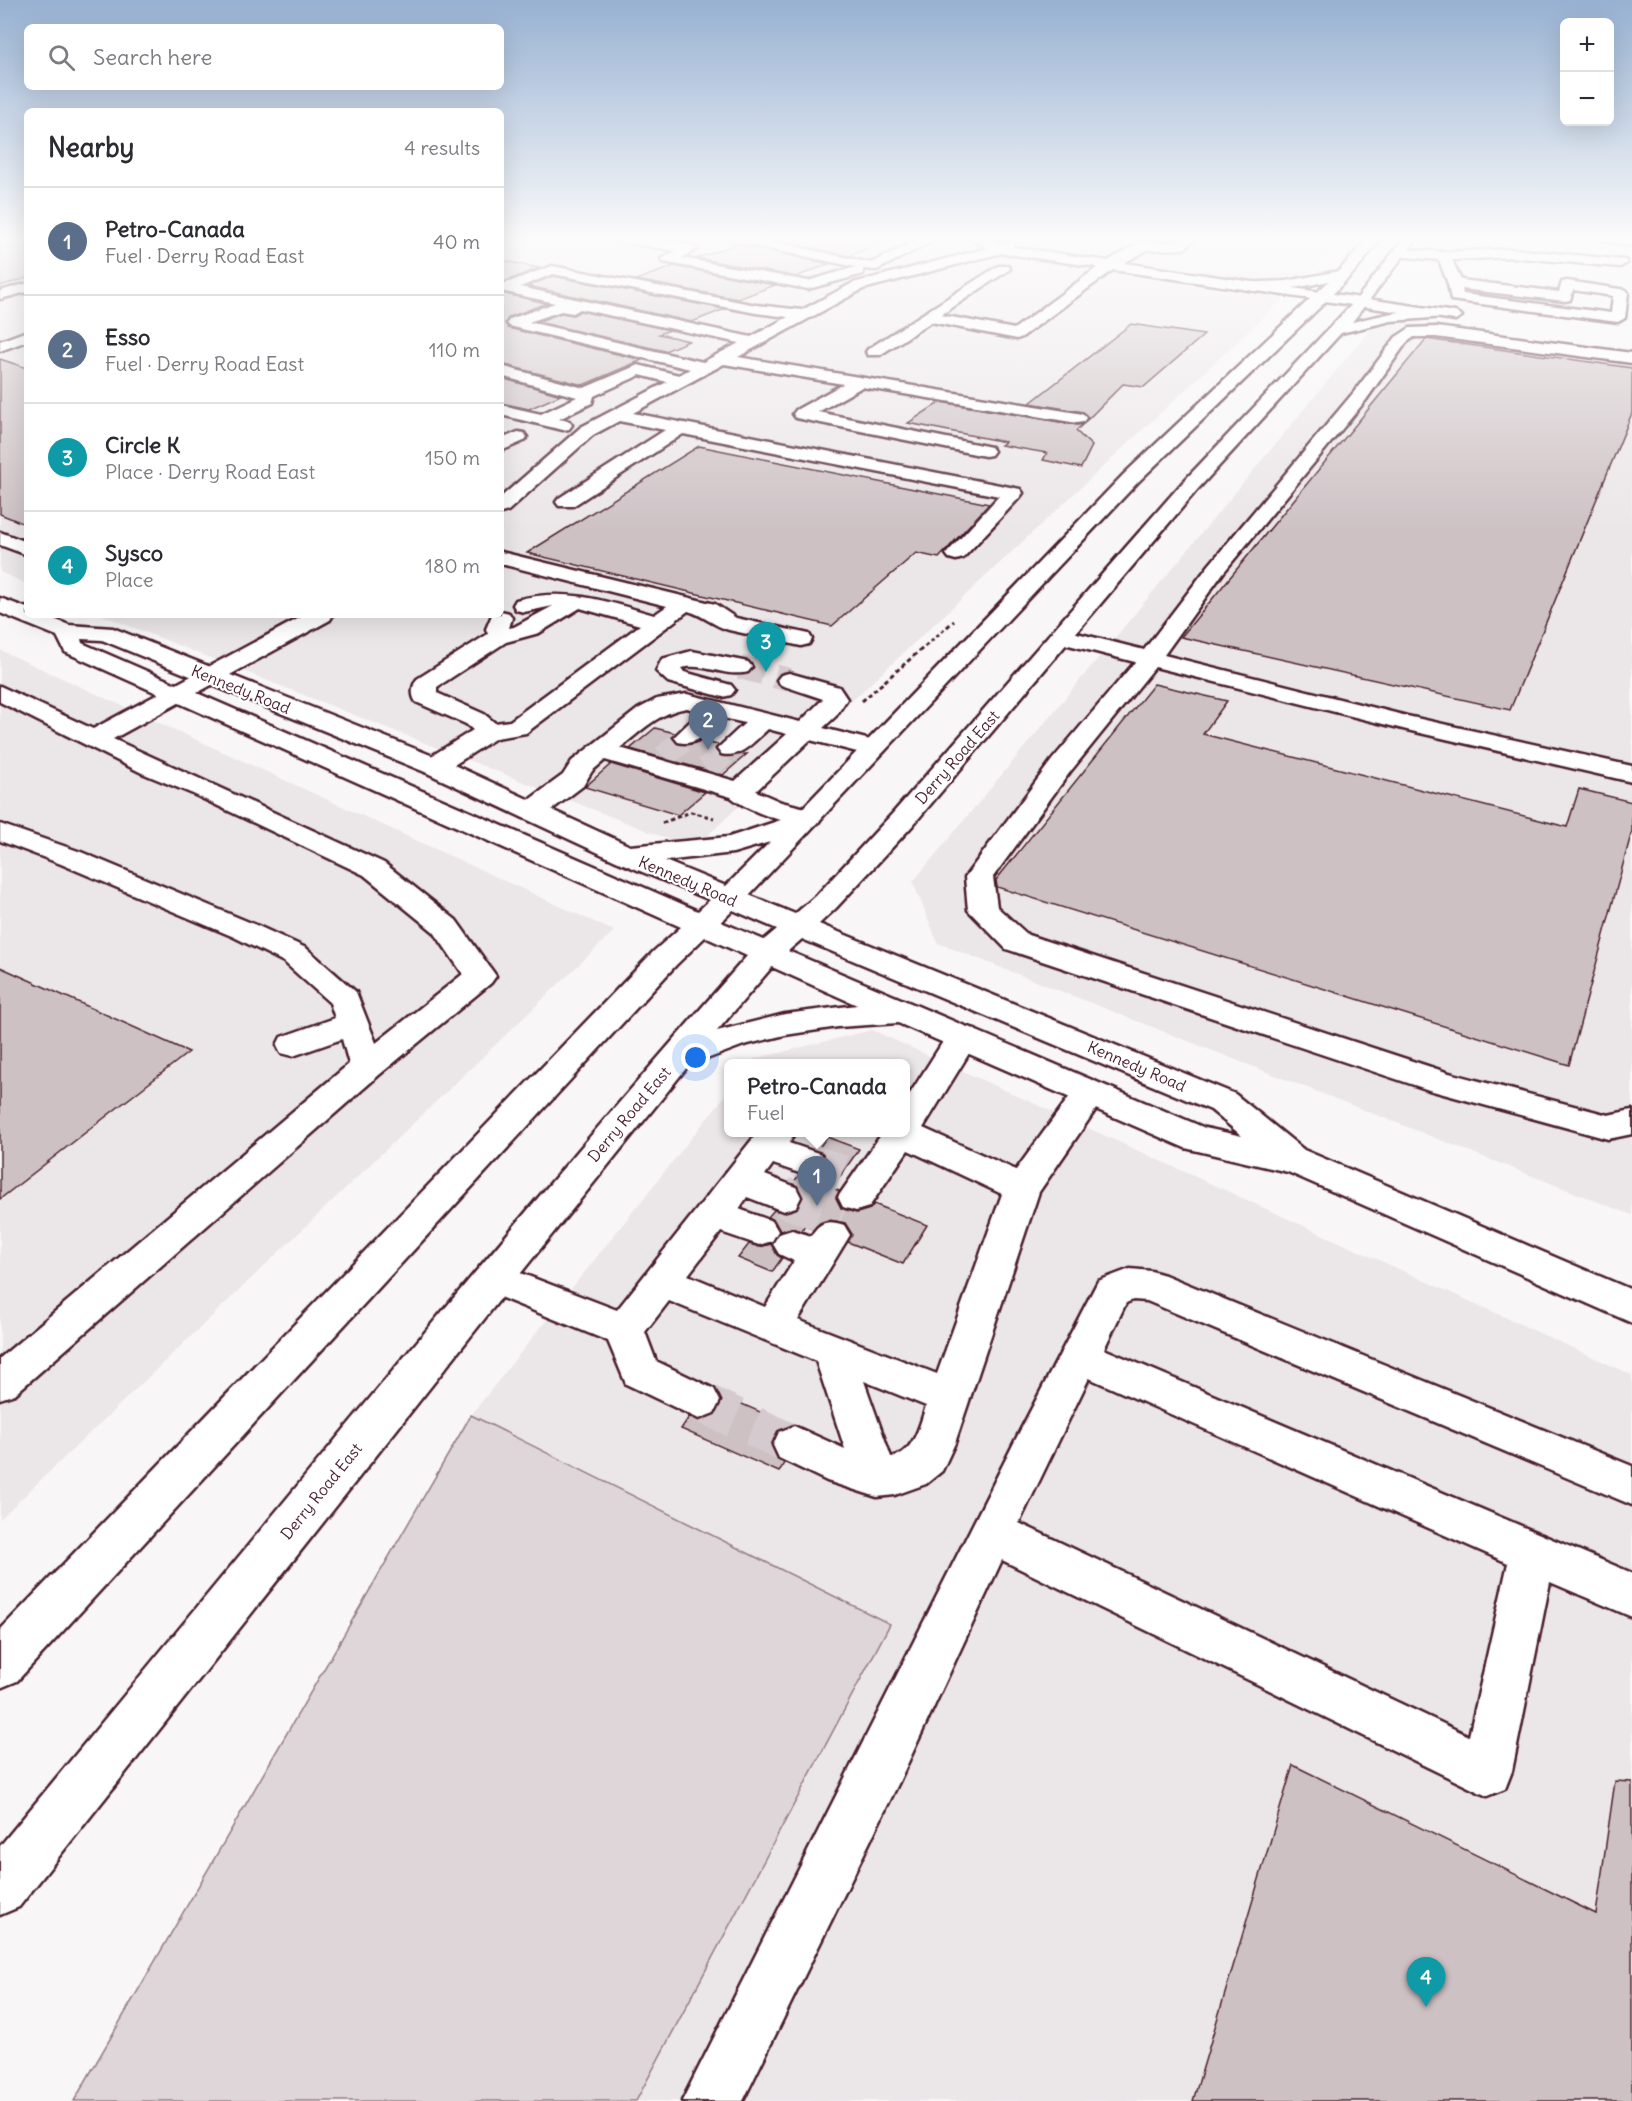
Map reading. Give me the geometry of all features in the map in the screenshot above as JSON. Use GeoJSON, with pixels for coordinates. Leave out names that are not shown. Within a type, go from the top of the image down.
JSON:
{"type":"FeatureCollection","features":[{"type":"Feature","properties":{"kind":"main road"},"geometry":{"type":"LineString","coordinates":[[554,335],[706,368]]}},
{"type":"Feature","properties":{"kind":"main road"},"geometry":{"type":"LineString","coordinates":[[701,335],[749,345]]}},
{"type":"Feature","properties":{"kind":"main road"},"geometry":{"type":"LineString","coordinates":[[718,335],[749,345]]}},
{"type":"Feature","properties":{"kind":"main road"},"geometry":{"type":"LineString","coordinates":[[504,503],[531,483],[587,431],[767,335]]}},
{"type":"Feature","properties":{"kind":"main road"},"geometry":{"type":"LineString","coordinates":[[874,352],[900,335]]}},
{"type":"Feature","properties":{"kind":"main road","name":"Derry Road East"},"geometry":{"type":"LineString","coordinates":[[0,1664],[665,958],[729,898],[1131,478],[1280,335]]}},
{"type":"Feature","properties":{"kind":"main road","name":"Derry Road East"},"geometry":{"type":"LineString","coordinates":[[0,1888],[494,1278],[676,1058],[767,953],[826,902],[903,819],[1190,486],[1331,335]]}},
{"type":"Feature","properties":{"kind":"main road"},"geometry":{"type":"LineString","coordinates":[[1407,335],[1401,340],[1360,396],[1216,569],[1150,658],[1061,766],[979,877],[983,910],[1017,942],[1441,1082],[1608,1127],[1632,1122]]}},
{"type":"Feature","properties":{"kind":"main road"},"geometry":{"type":"LineString","coordinates":[[1459,335],[1632,358]]}},
{"type":"Feature","properties":{"kind":"main road"},"geometry":{"type":"LineString","coordinates":[[723,359],[1077,418]]}},
{"type":"Feature","properties":{"kind":"main road"},"geometry":{"type":"LineString","coordinates":[[615,365],[682,380]]}},
{"type":"Feature","properties":{"kind":"main road"},"geometry":{"type":"LineString","coordinates":[[543,420],[638,370]]}},
{"type":"Feature","properties":{"kind":"main road"},"geometry":{"type":"LineString","coordinates":[[504,372],[630,408],[680,428],[1013,493],[956,554]]}},
{"type":"Feature","properties":{"kind":"main road"},"geometry":{"type":"LineString","coordinates":[[859,382],[802,414],[985,451]]}},
{"type":"Feature","properties":{"kind":"main road"},"geometry":{"type":"LineString","coordinates":[[504,411],[587,431]]}},
{"type":"Feature","properties":{"kind":"main road"},"geometry":{"type":"LineString","coordinates":[[566,502],[680,428]]}},
{"type":"Feature","properties":{"kind":"main road"},"geometry":{"type":"LineString","coordinates":[[509,435],[566,450]]}},
{"type":"Feature","properties":{"kind":"main road"},"geometry":{"type":"LineString","coordinates":[[511,477],[531,483]]}},
{"type":"Feature","properties":{"kind":"main road"},"geometry":{"type":"LineString","coordinates":[[0,538],[24,548]]}},
{"type":"Feature","properties":{"kind":"main road"},"geometry":{"type":"LineString","coordinates":[[504,559],[684,603],[706,609],[729,623],[801,639]]}},
{"type":"Feature","properties":{"kind":"main road"},"geometry":{"type":"LineString","coordinates":[[524,605],[551,599],[575,602],[657,623]]}},
{"type":"Feature","properties":{"kind":"main road"},"geometry":{"type":"LineString","coordinates":[[489,731],[475,719],[425,697],[425,684],[500,627],[519,634],[536,627],[575,602]]}},
{"type":"Feature","properties":{"kind":"main road"},"geometry":{"type":"LineString","coordinates":[[434,766],[489,731],[517,728],[684,603]]}},
{"type":"Feature","properties":{"kind":"main road","name":"Kennedy Road"},"geometry":{"type":"LineString","coordinates":[[0,605],[24,615]]}},
{"type":"Feature","properties":{"kind":"main road","name":"Kennedy Road"},"geometry":{"type":"LineString","coordinates":[[32,618],[66,632],[105,633],[434,766],[626,855],[1223,1102],[1296,1161]]}},
{"type":"Feature","properties":{"kind":"main road"},"geometry":{"type":"LineString","coordinates":[[94,739],[212,677],[317,618]]}},
{"type":"Feature","properties":{"kind":"main road","name":"Kennedy Road"},"geometry":{"type":"LineString","coordinates":[[66,632],[73,647],[701,926],[905,1014],[1197,1139],[1296,1161],[1632,1307]]}},
{"type":"Feature","properties":{"kind":"main road"},"geometry":{"type":"LineString","coordinates":[[1061,636],[1407,723],[1632,774]]}},
{"type":"Feature","properties":{"kind":"main road"},"geometry":{"type":"LineString","coordinates":[[740,667],[692,658],[670,664],[668,671],[713,701],[762,721],[873,748]]}},
{"type":"Feature","properties":{"kind":"main road"},"geometry":{"type":"LineString","coordinates":[[687,737],[713,701],[709,660]]}},
{"type":"Feature","properties":{"kind":"main road"},"geometry":{"type":"LineString","coordinates":[[740,791],[795,730],[827,711],[835,699],[830,692],[789,680]]}},
{"type":"Feature","properties":{"kind":"main road"},"geometry":{"type":"LineString","coordinates":[[0,693],[374,869],[445,926],[480,976],[367,1067],[0,1382]]}},
{"type":"Feature","properties":{"kind":"main road"},"geometry":{"type":"LineString","coordinates":[[532,811],[574,780],[581,767],[647,714],[666,704],[687,701],[761,700],[777,709],[795,730]]}},
{"type":"Feature","properties":{"kind":"main road"},"geometry":{"type":"LineString","coordinates":[[730,749],[762,721]]}},
{"type":"Feature","properties":{"kind":"main road"},"geometry":{"type":"LineString","coordinates":[[601,751],[659,761],[700,773],[740,791],[746,797],[805,819]]}},
{"type":"Feature","properties":{"kind":"main road"},"geometry":{"type":"LineString","coordinates":[[626,855],[733,845],[805,819]]}},
{"type":"Feature","properties":{"kind":"main road"},"geometry":{"type":"LineString","coordinates":[[0,832],[71,858],[245,931],[296,955],[345,999],[367,1067]]}},
{"type":"Feature","properties":{"kind":"main road"},"geometry":{"type":"LineString","coordinates":[[676,1058],[740,1034],[790,1022],[836,1016],[905,1014]]}},
{"type":"Feature","properties":{"kind":"main road"},"geometry":{"type":"LineString","coordinates":[[293,1045],[352,1023]]}},
{"type":"Feature","properties":{"kind":"main road"},"geometry":{"type":"LineString","coordinates":[[910,1121],[963,1037]]}},
{"type":"Feature","properties":{"kind":"main road"},"geometry":{"type":"LineString","coordinates":[[794,1445],[854,1473],[877,1478],[905,1473],[924,1460],[934,1443],[1022,1188],[1090,1093]]}},
{"type":"Feature","properties":{"kind":"main road"},"geometry":{"type":"LineString","coordinates":[[854,1185],[898,1137]]}},
{"type":"Feature","properties":{"kind":"main road"},"geometry":{"type":"LineString","coordinates":[[910,1137],[1022,1188]]}},
{"type":"Feature","properties":{"kind":"main road"},"geometry":{"type":"LineString","coordinates":[[624,1330],[772,1140],[808,1163]]}},
{"type":"Feature","properties":{"kind":"main road"},"geometry":{"type":"LineString","coordinates":[[741,1180],[783,1197]]}},
{"type":"Feature","properties":{"kind":"main road"},"geometry":{"type":"LineString","coordinates":[[714,1215],[800,1242],[773,1327]]}},
{"type":"Feature","properties":{"kind":"main road"},"geometry":{"type":"LineString","coordinates":[[494,1278],[624,1330],[640,1372],[699,1401]]}},
{"type":"Feature","properties":{"kind":"main road"},"geometry":{"type":"LineString","coordinates":[[662,1281],[950,1398]]}},
{"type":"Feature","properties":{"kind":"main road"},"geometry":{"type":"LineString","coordinates":[[712,2101],[936,1654],[1112,1292],[1130,1284],[1151,1286],[1632,1486]]}},
{"type":"Feature","properties":{"kind":"main road"},"geometry":{"type":"LineString","coordinates":[[833,1351],[877,1478]]}},
{"type":"Feature","properties":{"kind":"main road"},"geometry":{"type":"LineString","coordinates":[[1079,1356],[1632,1595]]}},
{"type":"Feature","properties":{"kind":"main road"},"geometry":{"type":"LineString","coordinates":[[993,1533],[1486,1771],[1533,1551]]}},
{"type":"Feature","properties":{"kind":"shaded area"},"geometry":{"type":"Polygon","coordinates":[[[0,335],[24,335],[24,583],[0,572],[0,335]]]}},
{"type":"Feature","properties":{"kind":"shaded area"},"geometry":{"type":"Polygon","coordinates":[[[504,335],[1244,335],[693,849],[110,618],[504,618],[504,335]]]}},
{"type":"Feature","properties":{"kind":"shaded area"},"geometry":{"type":"Polygon","coordinates":[[[1366,335],[1512,335],[1632,352],[1632,1215],[938,943],[913,882],[1366,335]]]}},
{"type":"Feature","properties":{"kind":"shaded area"},"geometry":{"type":"Polygon","coordinates":[[[0,650],[614,931],[0,1519],[0,650]]]}},
{"type":"Feature","properties":{"kind":"shaded area"},"geometry":{"type":"Polygon","coordinates":[[[872,1030],[1632,1375],[1632,2101],[561,2101],[890,1625],[471,1415],[724,1097],[724,1137],[910,1137],[910,1059],[754,1059],[872,1030]]]}},
{"type":"Feature","properties":{"kind":"shaded area"},"geometry":{"type":"Polygon","coordinates":[[[471,1415],[890,1624],[636,2101],[74,2101],[471,1415]]]}},
{"type":"Feature","properties":{"kind":"building"},"geometry":{"type":"Polygon","coordinates":[[[504,335],[538,335],[642,360],[583,385],[504,365],[504,335]]]}},
{"type":"Feature","properties":{"kind":"building"},"geometry":{"type":"Polygon","coordinates":[[[595,335],[663,335],[689,341],[665,351],[595,335]]]}},
{"type":"Feature","properties":{"kind":"building"},"geometry":{"type":"Polygon","coordinates":[[[1117,335],[1204,335],[1144,387],[1123,384],[1088,419],[1083,412],[1030,403],[1117,335]]]}},
{"type":"Feature","properties":{"kind":"building"},"geometry":{"type":"Polygon","coordinates":[[[1426,339],[1632,368],[1632,413],[1510,710],[1181,637],[1426,339]]]}},
{"type":"Feature","properties":{"kind":"building"},"geometry":{"type":"Polygon","coordinates":[[[0,359],[24,367],[24,524],[0,514],[0,359]]]}},
{"type":"Feature","properties":{"kind":"building"},"geometry":{"type":"Polygon","coordinates":[[[504,379],[561,395],[529,409],[504,404],[504,379]]]}},
{"type":"Feature","properties":{"kind":"building"},"geometry":{"type":"Polygon","coordinates":[[[940,402],[1077,425],[1083,424],[1076,431],[1092,446],[1081,468],[1043,460],[1047,453],[1001,445],[1005,442],[908,423],[940,402]]]}},
{"type":"Feature","properties":{"kind":"building"},"geometry":{"type":"Polygon","coordinates":[[[699,446],[989,504],[939,558],[916,553],[832,626],[527,553],[699,446]]]}},
{"type":"Feature","properties":{"kind":"building"},"geometry":{"type":"Polygon","coordinates":[[[1154,684],[1227,701],[1203,734],[1567,827],[1579,789],[1632,802],[1632,831],[1569,1065],[997,887],[996,880],[1154,684]]]}},
{"type":"Feature","properties":{"kind":"building"},"geometry":{"type":"Polygon","coordinates":[[[655,728],[675,733],[672,737],[678,744],[692,744],[700,741],[718,745],[715,749],[721,756],[747,754],[723,775],[630,749],[655,728]]]}},
{"type":"Feature","properties":{"kind":"building"},"geometry":{"type":"Polygon","coordinates":[[[611,764],[705,792],[678,815],[585,787],[611,764]]]}},
{"type":"Feature","properties":{"kind":"building"},"geometry":{"type":"Polygon","coordinates":[[[0,967],[189,1052],[0,1199],[0,967]]]}},
{"type":"Feature","properties":{"kind":"building"},"geometry":{"type":"Polygon","coordinates":[[[827,1137],[859,1149],[832,1188],[839,1191],[836,1198],[841,1208],[857,1213],[870,1209],[874,1204],[927,1225],[903,1264],[848,1242],[852,1234],[845,1223],[829,1220],[813,1229],[805,1225],[801,1231],[791,1228],[780,1231],[774,1220],[768,1217],[774,1210],[784,1213],[798,1208],[803,1196],[798,1186],[793,1183],[799,1175],[809,1178],[823,1173],[828,1162],[823,1153],[817,1150],[827,1137]]]}},
{"type":"Feature","properties":{"kind":"building"},"geometry":{"type":"Polygon","coordinates":[[[749,1244],[760,1247],[771,1244],[777,1255],[782,1258],[772,1272],[738,1258],[749,1244]]]}},
{"type":"Feature","properties":{"kind":"building"},"geometry":{"type":"Polygon","coordinates":[[[719,1394],[790,1425],[777,1431],[771,1444],[777,1459],[784,1463],[779,1472],[681,1429],[689,1417],[700,1421],[715,1415],[722,1402],[719,1394]]]}},
{"type":"Feature","properties":{"kind":"building"},"geometry":{"type":"Polygon","coordinates":[[[1293,1765],[1596,1914],[1615,1781],[1632,1782],[1632,2101],[1193,2101],[1293,1765]]]}},
{"type":"Feature","properties":{"kind":"tunnel"},"geometry":{"type":"LineString","coordinates":[[740,667],[789,680]]}},
{"type":"Feature","properties":{"kind":"tunnel"},"geometry":{"type":"LineString","coordinates":[[664,757],[687,737]]}},
{"type":"Feature","properties":{"kind":"tunnel"},"geometry":{"type":"LineString","coordinates":[[706,769],[730,749]]}},
{"type":"Feature","properties":{"kind":"tunnel"},"geometry":{"type":"LineString","coordinates":[[808,1163],[841,1175]]}},
{"type":"Feature","properties":{"kind":"tunnel"},"geometry":{"type":"LineString","coordinates":[[783,1197],[842,1219]]}},
{"type":"Feature","properties":{"kind":"tunnel"},"geometry":{"type":"LineString","coordinates":[[699,1401],[794,1445]]}},
{"type":"Feature","properties":{"kind":"place","name":"Circle K"},"geometry":{"type":"Point","coordinates":[766,672]}},
{"type":"Feature","properties":{"kind":"place","name":"Esso"},"geometry":{"type":"Point","coordinates":[708,750]}},
{"type":"Feature","properties":{"kind":"place","name":"Petro-Canada"},"geometry":{"type":"Point","coordinates":[817,1206]}},
{"type":"Feature","properties":{"kind":"place","name":"Sysco"},"geometry":{"type":"Point","coordinates":[1426,2007]}}]}
